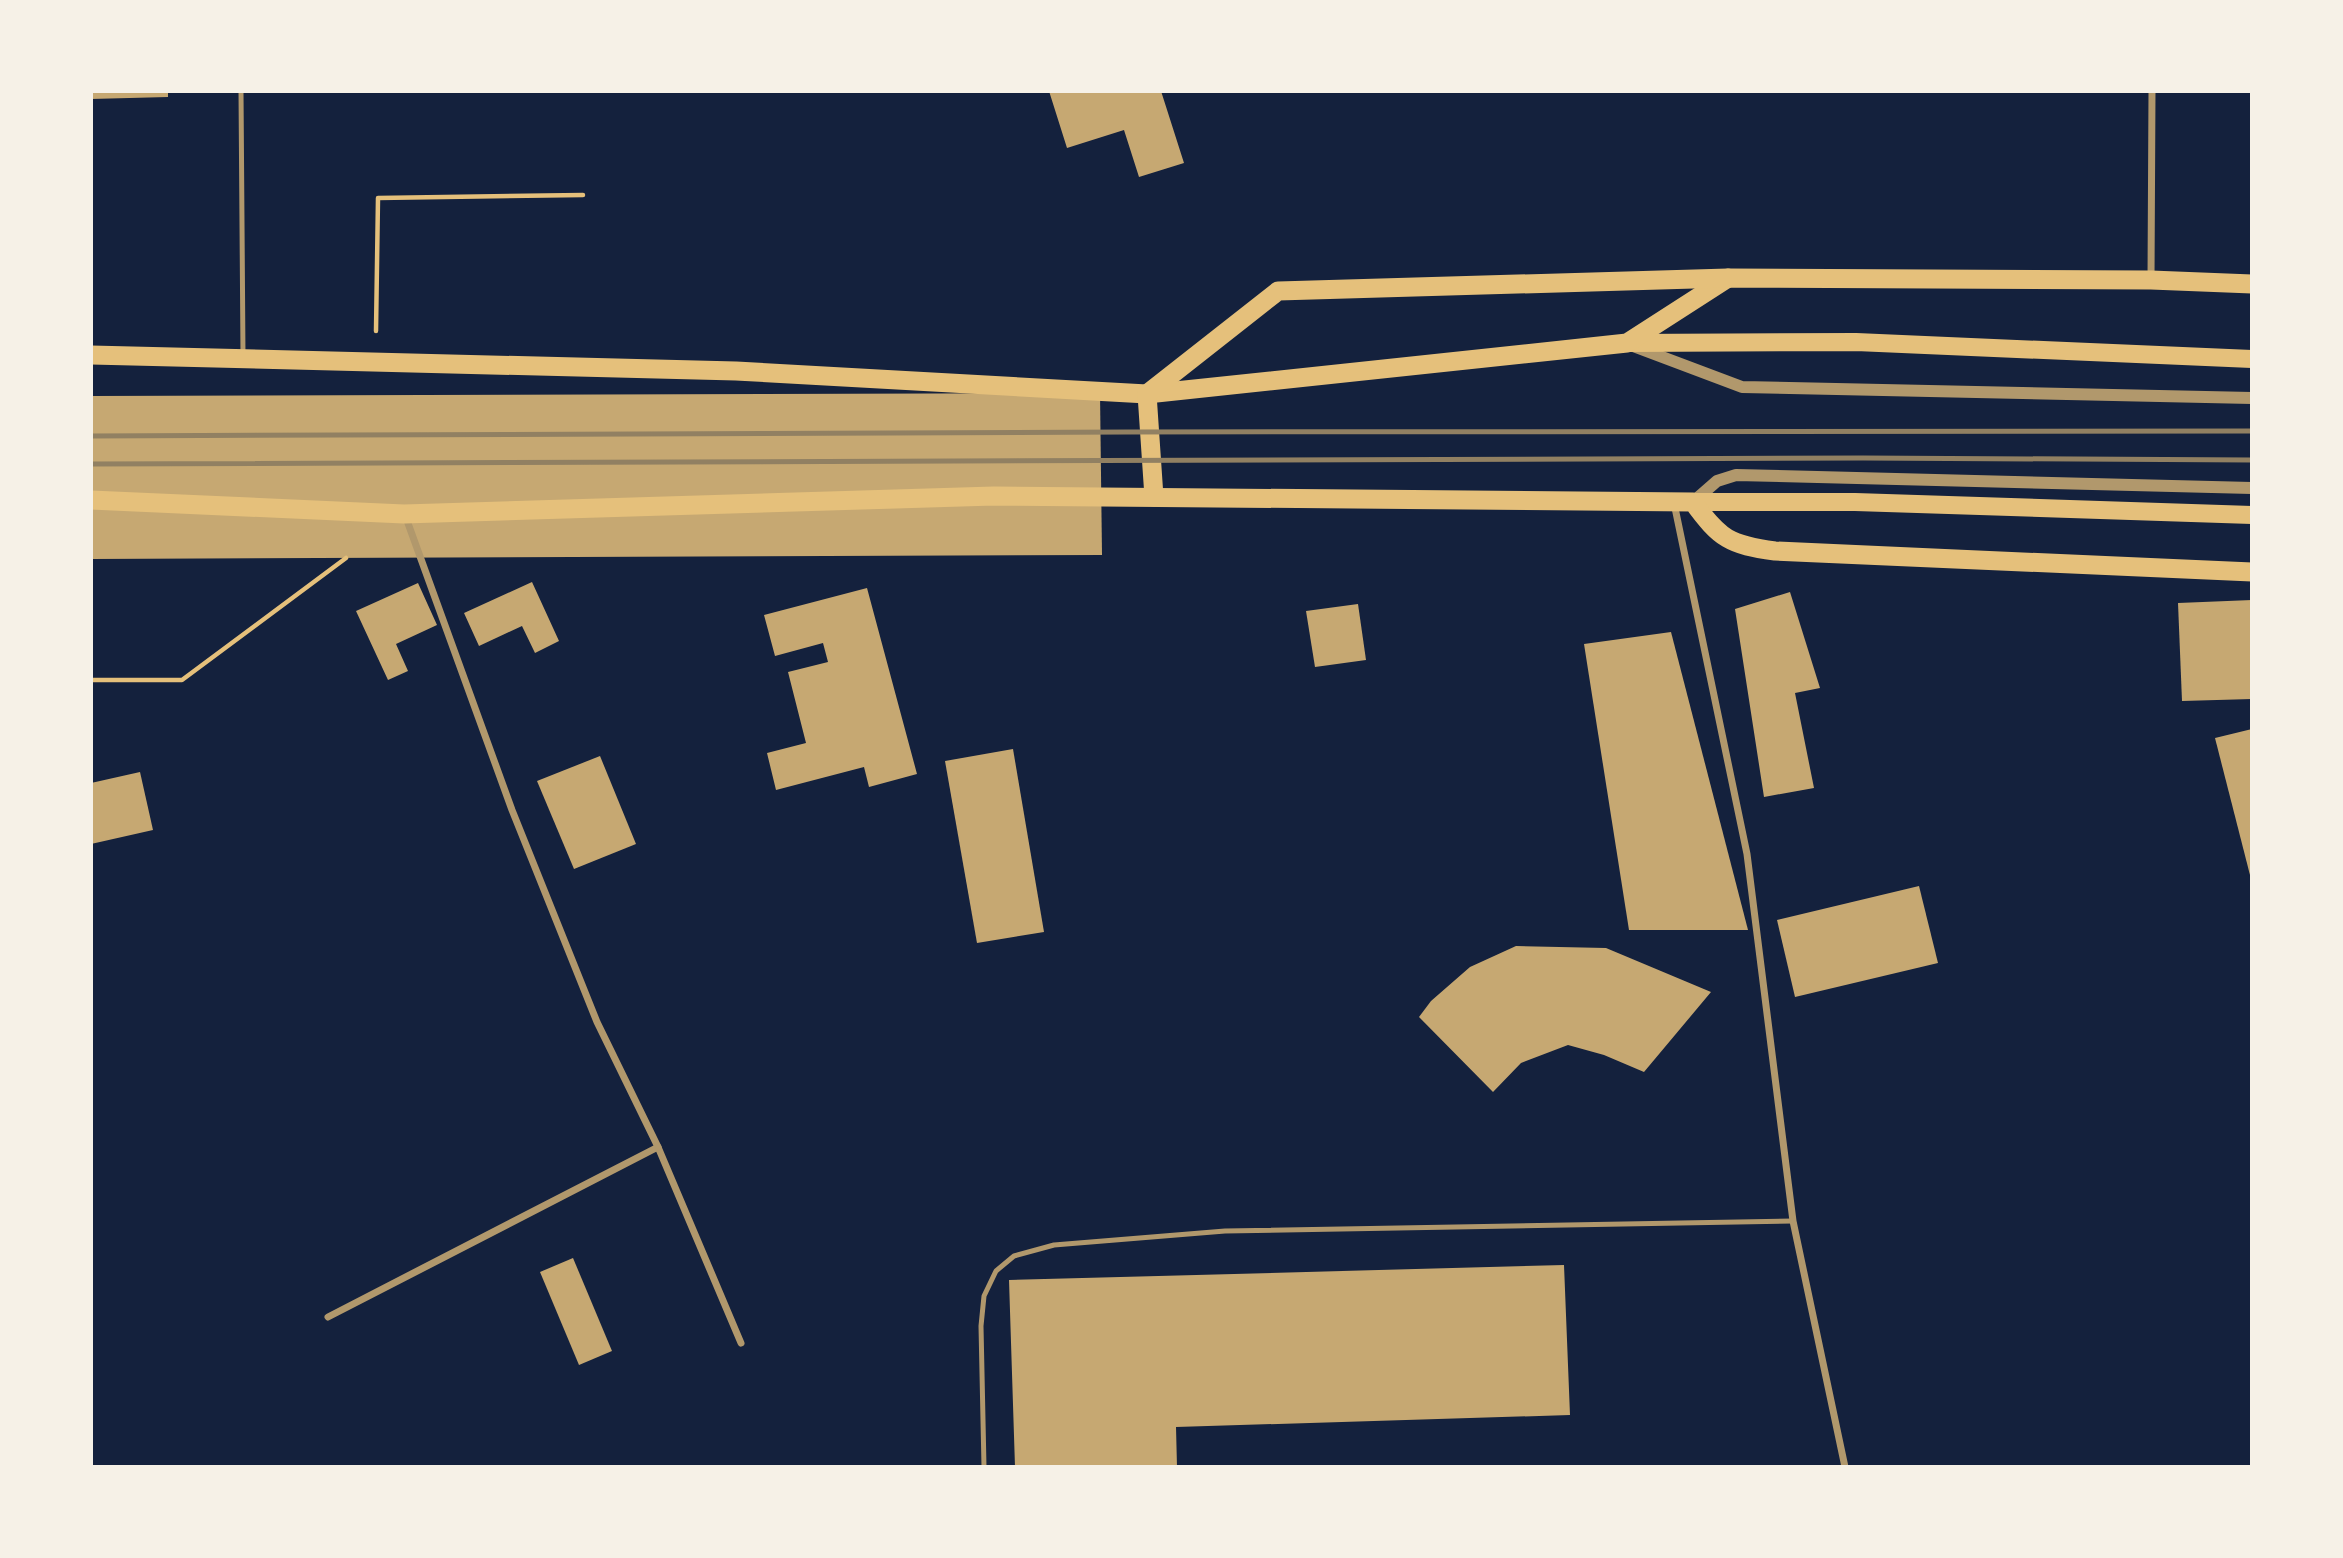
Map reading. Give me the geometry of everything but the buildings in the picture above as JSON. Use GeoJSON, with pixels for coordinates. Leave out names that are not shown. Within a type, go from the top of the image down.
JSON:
{"type":"FeatureCollection","features":[{"type":"Feature","properties":{"kind":"highway"},"geometry":{"type":"LineString","coordinates":[[91,355],[736,371],[1147,394],[1627,343],[1728,278]]}},
{"type":"Feature","properties":{"kind":"highway"},"geometry":{"type":"LineString","coordinates":[[1147,394],[1278,291],[1728,278],[2151,280],[2252,284]]}},
{"type":"Feature","properties":{"kind":"highway"},"geometry":{"type":"LineString","coordinates":[[1147,394],[1154,497]]}},
{"type":"Feature","properties":{"kind":"highway"},"geometry":{"type":"LineString","coordinates":[[91,500],[404,514],[994,495],[1683,502],[1723,538],[1746,547],[1775,551],[2252,572]]}},
{"type":"Feature","properties":{"kind":"main road"},"geometry":{"type":"LineString","coordinates":[[1627,343],[1856,342],[2252,359]]}},
{"type":"Feature","properties":{"kind":"main road"},"geometry":{"type":"LineString","coordinates":[[1683,502],[1855,502],[2252,515]]}},
{"type":"Feature","properties":{"kind":"street"},"geometry":{"type":"LineString","coordinates":[[2151,280],[2152,91]]}},
{"type":"Feature","properties":{"kind":"street"},"geometry":{"type":"LineString","coordinates":[[1627,343],[1742,387],[2252,398]]}},
{"type":"Feature","properties":{"kind":"street"},"geometry":{"type":"LineString","coordinates":[[1845,1467],[1793,1220],[1747,854],[1683,502],[1717,481],[1736,475],[2252,488]]}},
{"type":"Feature","properties":{"kind":"street"},"geometry":{"type":"LineString","coordinates":[[404,514],[512,810],[597,1022],[658,1147],[741,1343]]}},
{"type":"Feature","properties":{"kind":"street"},"geometry":{"type":"LineString","coordinates":[[328,1317],[658,1147]]}},
{"type":"Feature","properties":{"kind":"lane"},"geometry":{"type":"LineString","coordinates":[[241,91],[243,358]]}},
{"type":"Feature","properties":{"kind":"lane"},"geometry":{"type":"LineString","coordinates":[[984,1467],[981,1326],[984,1296],[996,1271],[1014,1256],[1054,1244],[1225,1231],[1793,1220]]}},
{"type":"Feature","properties":{"kind":"path"},"geometry":{"type":"LineString","coordinates":[[376,343],[378,198],[583,195]]}},
{"type":"Feature","properties":{"kind":"path"},"geometry":{"type":"LineString","coordinates":[[91,680],[182,680],[346,558]]}},
{"type":"Feature","properties":{"kind":"railway"},"geometry":{"type":"LineString","coordinates":[[91,436],[2252,431]]}},
{"type":"Feature","properties":{"kind":"railway"},"geometry":{"type":"LineString","coordinates":[[91,464],[1863,458],[2252,460]]}}]}
